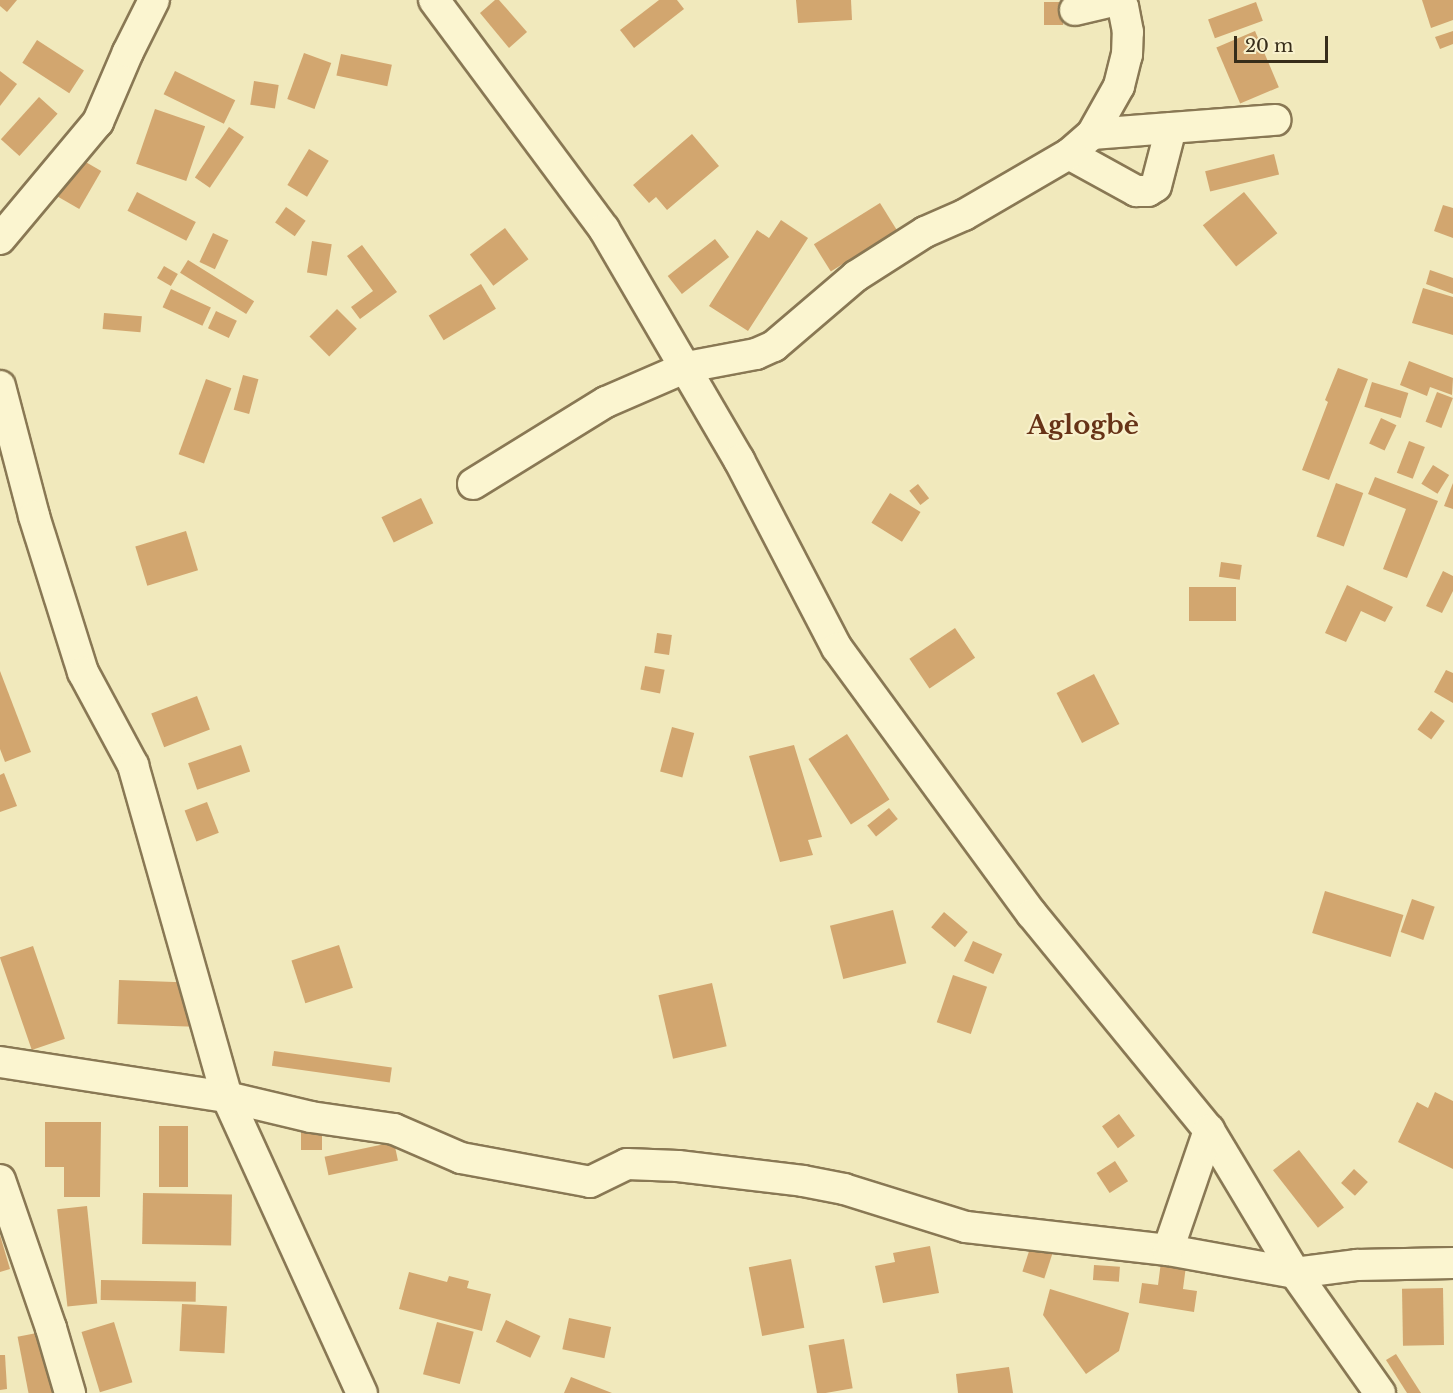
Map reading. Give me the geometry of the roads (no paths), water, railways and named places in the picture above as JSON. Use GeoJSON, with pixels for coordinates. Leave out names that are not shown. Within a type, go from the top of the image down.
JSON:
{"type":"FeatureCollection","features":[{"type":"Feature","properties":{"kind":"street"},"geometry":{"type":"LineString","coordinates":[[0,239],[98,122],[128,52],[154,0]]}},
{"type":"Feature","properties":{"kind":"street"},"geometry":{"type":"LineString","coordinates":[[434,0],[604,229],[687,367],[710,413],[739,460],[837,648],[1032,914],[1209,1130],[1295,1273],[1380,1393]]}},
{"type":"Feature","properties":{"kind":"street"},"geometry":{"type":"LineString","coordinates":[[473,484],[606,402],[687,367],[756,354],[774,346],[856,276],[925,232],[964,215],[1069,154],[1092,134],[1119,86],[1127,56],[1128,32],[1123,7],[1117,0],[1075,10]]}},
{"type":"Feature","properties":{"kind":"street"},"geometry":{"type":"LineString","coordinates":[[1092,134],[1275,120]]}},
{"type":"Feature","properties":{"kind":"street"},"geometry":{"type":"LineString","coordinates":[[1069,154],[1136,191],[1148,191],[1156,186],[1171,128]]}},
{"type":"Feature","properties":{"kind":"street"},"geometry":{"type":"LineString","coordinates":[[0,386],[34,516],[83,672],[133,765],[226,1097],[362,1393]]}},
{"type":"Feature","properties":{"kind":"street"},"geometry":{"type":"LineString","coordinates":[[0,1062],[226,1097],[311,1116],[394,1129],[461,1158],[535,1174],[590,1182],[627,1164],[678,1166],[844,1189],[966,1227],[1167,1250],[1295,1273],[1357,1265],[1453,1263]]}},
{"type":"Feature","properties":{"kind":"street"},"geometry":{"type":"LineString","coordinates":[[1167,1250],[1209,1130]]}},
{"type":"Feature","properties":{"kind":"street"},"geometry":{"type":"LineString","coordinates":[[0,1180],[51,1328],[70,1393]]}},
{"type":"Feature","properties":{"kind":"district","name":"Aglogbè"},"geometry":{"type":"Point","coordinates":[1083,426]}}]}
